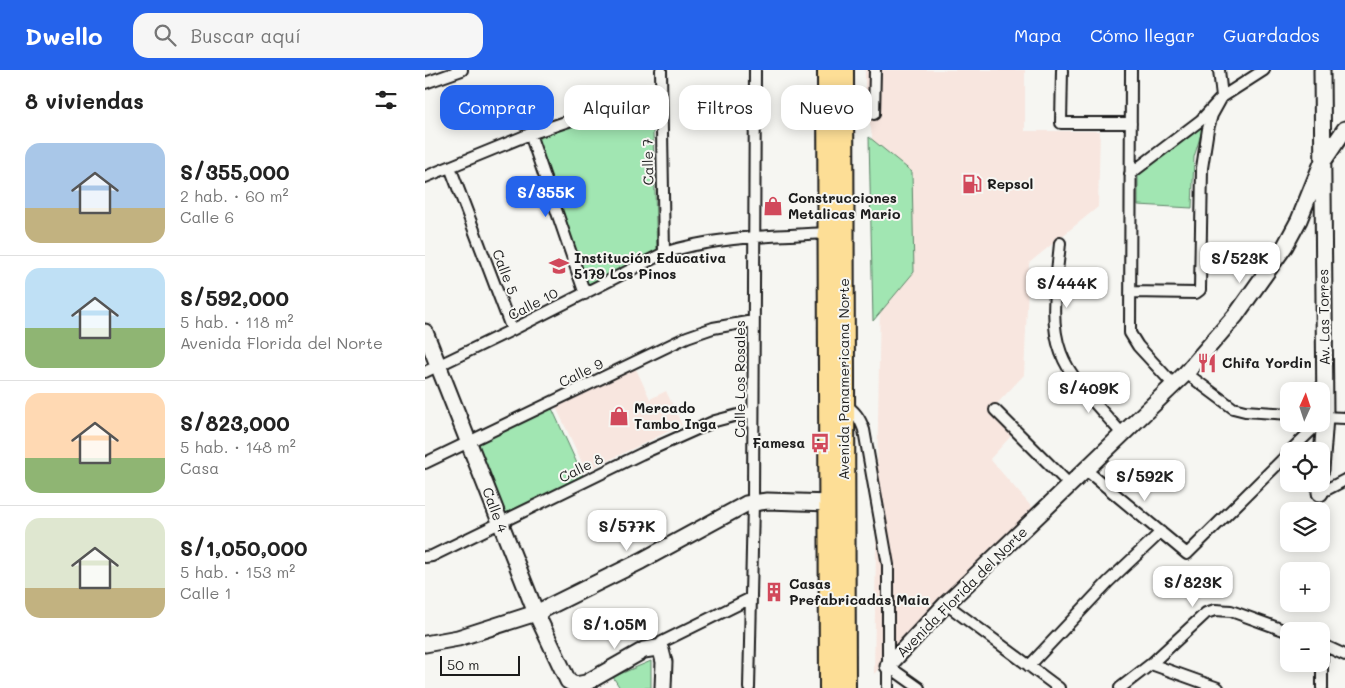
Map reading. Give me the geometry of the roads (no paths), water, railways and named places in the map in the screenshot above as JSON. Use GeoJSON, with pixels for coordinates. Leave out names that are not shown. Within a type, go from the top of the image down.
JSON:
{"type":"FeatureCollection","features":[{"type":"Feature","properties":{"kind":"highway","name":"Avenida Panamericana Norte"},"geometry":{"type":"LineString","coordinates":[[828,70],[830,688]]}},
{"type":"Feature","properties":{"kind":"highway","name":"Avenida Panamericana Norte"},"geometry":{"type":"LineString","coordinates":[[843,70],[845,688]]}},
{"type":"Feature","properties":{"kind":"street"},"geometry":{"type":"LineString","coordinates":[[425,84],[462,70]]}},
{"type":"Feature","properties":{"kind":"street","name":"Calle 7"},"geometry":{"type":"LineString","coordinates":[[661,70],[661,85]]}},
{"type":"Feature","properties":{"kind":"street","name":"Calle Los Rosales"},"geometry":{"type":"LineString","coordinates":[[749,688],[753,503],[755,70]]}},
{"type":"Feature","properties":{"kind":"street"},"geometry":{"type":"LineString","coordinates":[[874,114],[875,70]]}},
{"type":"Feature","properties":{"kind":"street"},"geometry":{"type":"LineString","coordinates":[[1062,70],[1061,123],[1131,123]]}},
{"type":"Feature","properties":{"kind":"street"},"geometry":{"type":"LineString","coordinates":[[1131,70],[1130,333],[1133,340],[1174,385]]}},
{"type":"Feature","properties":{"kind":"street"},"geometry":{"type":"LineString","coordinates":[[1130,292],[1198,292],[1200,290],[1202,168],[1212,115],[1222,97],[1219,70]]}},
{"type":"Feature","properties":{"kind":"street"},"geometry":{"type":"LineString","coordinates":[[1130,174],[1201,120],[1222,97],[1264,70]]}},
{"type":"Feature","properties":{"kind":"street","name":"Av. Las Torres"},"geometry":{"type":"LineString","coordinates":[[1321,382],[1322,70]]}},
{"type":"Feature","properties":{"kind":"street"},"geometry":{"type":"LineString","coordinates":[[425,177],[530,134],[564,123]]}},
{"type":"Feature","properties":{"kind":"street"},"geometry":{"type":"LineString","coordinates":[[1322,163],[1345,129]]}},
{"type":"Feature","properties":{"kind":"street","name":"Calle 7"},"geometry":{"type":"LineString","coordinates":[[662,130],[664,253]]}},
{"type":"Feature","properties":{"kind":"street"},"geometry":{"type":"LineString","coordinates":[[530,134],[585,294]]}},
{"type":"Feature","properties":{"kind":"street","name":"Avenida Florida del Norte"},"geometry":{"type":"LineString","coordinates":[[888,666],[946,604],[1186,373],[1236,315],[1285,246],[1299,220],[1322,163]]}},
{"type":"Feature","properties":{"kind":"street","name":"Calle 5"},"geometry":{"type":"LineString","coordinates":[[450,168],[512,330]]}},
{"type":"Feature","properties":{"kind":"street","name":"Calle 10"},"geometry":{"type":"LineString","coordinates":[[432,370],[664,253],[686,246],[755,238],[829,233]]}},
{"type":"Feature","properties":{"kind":"street"},"geometry":{"type":"LineString","coordinates":[[1060,244],[1054,305],[1055,335],[1061,355],[1073,376],[1123,435]]}},
{"type":"Feature","properties":{"kind":"street","name":"Calle 9"},"geometry":{"type":"LineString","coordinates":[[425,464],[687,336],[713,328],[753,322]]}},
{"type":"Feature","properties":{"kind":"street","name":"Calle 4"},"geometry":{"type":"LineString","coordinates":[[425,332],[432,370],[469,443],[536,613],[567,682],[572,687]]}},
{"type":"Feature","properties":{"kind":"street"},"geometry":{"type":"LineString","coordinates":[[1186,373],[1233,408],[1245,411],[1280,413]]}},
{"type":"Feature","properties":{"kind":"street"},"geometry":{"type":"LineString","coordinates":[[844,404],[854,411],[861,421],[864,430],[888,565],[887,688]]}},
{"type":"Feature","properties":{"kind":"street"},"geometry":{"type":"LineString","coordinates":[[995,410],[1070,485]]}},
{"type":"Feature","properties":{"kind":"street","name":"Calle 8"},"geometry":{"type":"LineString","coordinates":[[425,557],[432,556],[617,465],[715,421],[753,412]]}},
{"type":"Feature","properties":{"kind":"street"},"geometry":{"type":"LineString","coordinates":[[1330,419],[1345,418]]}},
{"type":"Feature","properties":{"kind":"street"},"geometry":{"type":"LineString","coordinates":[[1299,442],[1308,432]]}},
{"type":"Feature","properties":{"kind":"street"},"geometry":{"type":"LineString","coordinates":[[1086,470],[1187,554],[1280,461]]}},
{"type":"Feature","properties":{"kind":"street"},"geometry":{"type":"LineString","coordinates":[[1330,485],[1345,480]]}},
{"type":"Feature","properties":{"kind":"street"},"geometry":{"type":"LineString","coordinates":[[425,644],[458,638],[536,613],[641,561],[746,504],[793,501],[830,503]]}},
{"type":"Feature","properties":{"kind":"street"},"geometry":{"type":"LineString","coordinates":[[1029,666],[1108,582],[1161,532]]}},
{"type":"Feature","properties":{"kind":"street"},"geometry":{"type":"LineString","coordinates":[[572,687],[586,683],[645,650],[657,648],[662,642],[751,598]]}},
{"type":"Feature","properties":{"kind":"street"},"geometry":{"type":"LineString","coordinates":[[946,604],[1059,688]]}},
{"type":"Feature","properties":{"kind":"street"},"geometry":{"type":"LineString","coordinates":[[1120,688],[1151,664],[1206,613],[1215,610],[1231,611],[1280,629]]}},
{"type":"Feature","properties":{"kind":"street"},"geometry":{"type":"LineString","coordinates":[[657,648],[661,650],[664,662],[663,688]]}},
{"type":"Feature","properties":{"kind":"street"},"geometry":{"type":"LineString","coordinates":[[1330,648],[1345,654]]}},
{"type":"Feature","properties":{"kind":"street"},"geometry":{"type":"LineString","coordinates":[[1151,664],[1218,688]]}},
{"type":"Feature","properties":{"kind":"street"},"geometry":{"type":"LineString","coordinates":[[888,666],[919,688]]}},
{"type":"Feature","properties":{"kind":"street"},"geometry":{"type":"LineString","coordinates":[[1321,672],[1321,688]]}},
{"type":"Feature","properties":{"kind":"place","name":"Repsol"},"geometry":{"type":"Point","coordinates":[972,184]}},
{"type":"Feature","properties":{"kind":"place","name":"Construcciones Metalicas Mario"},"geometry":{"type":"Point","coordinates":[773,206]}},
{"type":"Feature","properties":{"kind":"place","name":"Institución Educativa 5179 Los Pinos"},"geometry":{"type":"Point","coordinates":[559,266]}},
{"type":"Feature","properties":{"kind":"place","name":"Chifa Yordin"},"geometry":{"type":"Point","coordinates":[1207,363]}},
{"type":"Feature","properties":{"kind":"place","name":"Mercado Tambo Inga"},"geometry":{"type":"Point","coordinates":[619,416]}},
{"type":"Feature","properties":{"kind":"place","name":"Famesa"},"geometry":{"type":"Point","coordinates":[820,443]}},
{"type":"Feature","properties":{"kind":"place","name":"Casas Prefabricadas Maia"},"geometry":{"type":"Point","coordinates":[774,592]}}]}
